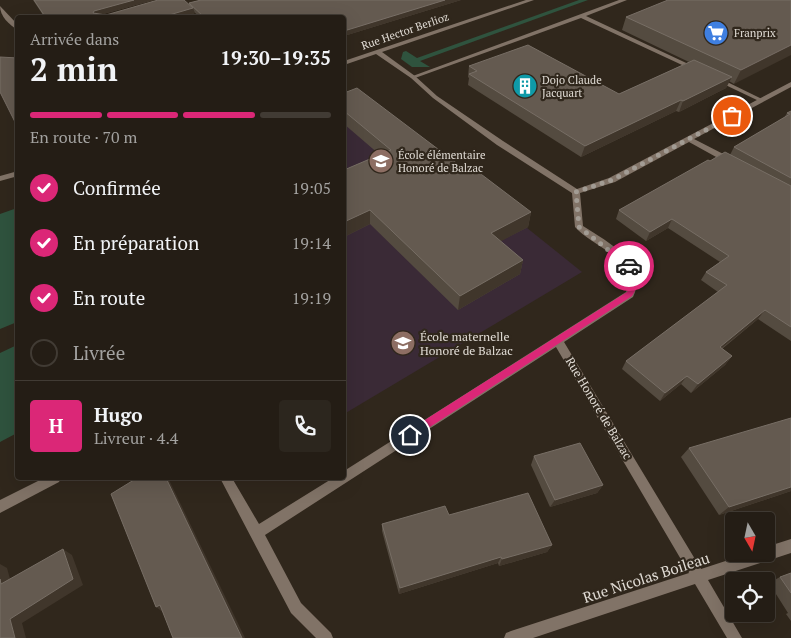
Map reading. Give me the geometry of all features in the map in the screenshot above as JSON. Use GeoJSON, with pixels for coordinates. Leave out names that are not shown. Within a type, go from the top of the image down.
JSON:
{"type":"FeatureCollection","features":[{"type":"Feature","properties":{"kind":"street","name":"Rue Hector Berlioz"},"geometry":{"type":"LineString","coordinates":[[346,62],[531,0]]}},
{"type":"Feature","properties":{"kind":"street"},"geometry":{"type":"LineString","coordinates":[[413,78],[624,0]]}},
{"type":"Feature","properties":{"kind":"street"},"geometry":{"type":"LineString","coordinates":[[0,8],[15,26]]}},
{"type":"Feature","properties":{"kind":"street"},"geometry":{"type":"LineString","coordinates":[[582,16],[761,100]]}},
{"type":"Feature","properties":{"kind":"street"},"geometry":{"type":"LineString","coordinates":[[377,52],[413,78],[434,97],[500,143],[576,192]]}},
{"type":"Feature","properties":{"kind":"street"},"geometry":{"type":"LineString","coordinates":[[576,192],[612,180],[791,84]]}},
{"type":"Feature","properties":{"kind":"street"},"geometry":{"type":"LineString","coordinates":[[689,139],[738,166]]}},
{"type":"Feature","properties":{"kind":"street"},"geometry":{"type":"LineString","coordinates":[[0,179],[15,174]]}},
{"type":"Feature","properties":{"kind":"street"},"geometry":{"type":"LineString","coordinates":[[346,476],[630,294],[634,287],[634,274],[627,264],[579,227],[576,192]]}},
{"type":"Feature","properties":{"kind":"street","name":"Rue Honoré de Balzac"},"geometry":{"type":"LineString","coordinates":[[558,341],[735,638]]}},
{"type":"Feature","properties":{"kind":"street"},"geometry":{"type":"LineString","coordinates":[[0,507],[51,480]]}},
{"type":"Feature","properties":{"kind":"street"},"geometry":{"type":"LineString","coordinates":[[227,480],[296,608],[326,638]]}},
{"type":"Feature","properties":{"kind":"street"},"geometry":{"type":"LineString","coordinates":[[257,533],[340,480]]}},
{"type":"Feature","properties":{"kind":"street","name":"Rue Nicolas Boileau"},"geometry":{"type":"LineString","coordinates":[[511,638],[699,578],[791,546]]}},
{"type":"Feature","properties":{"kind":"shaded area","name":"École maternelle Honoré de Balzac"},"geometry":{"type":"Polygon","coordinates":[[[346,108],[466,179],[582,272],[346,413],[346,108]]]}},
{"type":"Feature","properties":{"kind":"green space"},"geometry":{"type":"Polygon","coordinates":[[[579,0],[588,0],[420,61],[430,67],[412,67],[401,59],[403,52],[406,51],[417,58],[579,0]]]}},
{"type":"Feature","properties":{"kind":"green space"},"geometry":{"type":"Polygon","coordinates":[[[15,209],[15,323],[0,329],[0,214],[15,209]]]}},
{"type":"Feature","properties":{"kind":"green space"},"geometry":{"type":"Polygon","coordinates":[[[15,346],[15,434],[0,442],[0,353],[15,346]]]}},
{"type":"Feature","properties":{"kind":"building"},"geometry":{"type":"Polygon","coordinates":[[[34,0],[134,0],[94,11],[93,13],[106,15],[44,15],[34,0]]]}},
{"type":"Feature","properties":{"kind":"building"},"geometry":{"type":"Polygon","coordinates":[[[158,0],[184,0],[193,8],[169,15],[106,15],[158,0]]]}},
{"type":"Feature","properties":{"kind":"building"},"geometry":{"type":"Polygon","coordinates":[[[201,0],[445,0],[346,30],[346,15],[202,15],[189,3],[201,0]]]}},
{"type":"Feature","properties":{"kind":"building"},"geometry":{"type":"Polygon","coordinates":[[[668,0],[791,0],[791,45],[741,70],[626,17],[668,0]]]}},
{"type":"Feature","properties":{"kind":"building"},"geometry":{"type":"Polygon","coordinates":[[[528,45],[619,94],[694,60],[732,77],[585,146],[469,74],[477,71],[469,66],[528,45]]]}},
{"type":"Feature","properties":{"kind":"building"},"geometry":{"type":"Polygon","coordinates":[[[0,57],[15,58],[15,122],[0,92],[0,57]]]}},
{"type":"Feature","properties":{"kind":"building"},"geometry":{"type":"Polygon","coordinates":[[[357,88],[463,168],[469,165],[531,212],[491,233],[523,260],[460,296],[370,210],[346,221],[346,169],[391,150],[346,113],[346,92],[357,88]]]}},
{"type":"Feature","properties":{"kind":"building"},"geometry":{"type":"Polygon","coordinates":[[[791,111],[791,178],[734,147],[790,114],[787,113],[791,111]]]}},
{"type":"Feature","properties":{"kind":"building"},"geometry":{"type":"Polygon","coordinates":[[[725,152],[791,186],[791,327],[765,310],[720,347],[732,356],[698,384],[687,376],[665,393],[626,361],[727,285],[706,272],[729,256],[672,219],[650,232],[619,210],[725,152]]]}},
{"type":"Feature","properties":{"kind":"building"},"geometry":{"type":"Polygon","coordinates":[[[791,418],[791,487],[729,507],[689,448],[791,418]]]}},
{"type":"Feature","properties":{"kind":"building"},"geometry":{"type":"Polygon","coordinates":[[[580,443],[603,485],[555,500],[534,456],[580,443]]]}},
{"type":"Feature","properties":{"kind":"building"},"geometry":{"type":"Polygon","coordinates":[[[134,480],[167,480],[242,638],[173,638],[160,605],[156,607],[111,494],[134,480]]]}},
{"type":"Feature","properties":{"kind":"building"},"geometry":{"type":"Polygon","coordinates":[[[528,493],[552,545],[502,559],[501,557],[400,588],[382,524],[445,506],[449,515],[528,493]]]}},
{"type":"Feature","properties":{"kind":"building"},"geometry":{"type":"Polygon","coordinates":[[[63,549],[73,579],[10,619],[15,638],[0,638],[0,579],[1,584],[63,549]]]}},
{"type":"Feature","properties":{"kind":"building"},"geometry":{"type":"Polygon","coordinates":[[[791,573],[791,593],[780,577],[791,573]]]}},
{"type":"Feature","properties":{"kind":"way so far"},"geometry":{"type":"LineString","coordinates":[[629,266],[579,227],[576,192],[612,180],[732,116]]}},
{"type":"Feature","properties":{"kind":"place","name":"Franprix"},"geometry":{"type":"Point","coordinates":[716,33]}},
{"type":"Feature","properties":{"kind":"place","name":"Dojo Claude Jacquart"},"geometry":{"type":"Point","coordinates":[525,86]}},
{"type":"Feature","properties":{"kind":"place","name":"École élémentaire Honoré de Balzac"},"geometry":{"type":"Point","coordinates":[381,161]}},
{"type":"Feature","properties":{"kind":"place","name":"École maternelle Honoré de Balzac"},"geometry":{"type":"Point","coordinates":[403,343]}},
{"type":"Feature","properties":{"kind":"route"},"geometry":{"type":"LineString","coordinates":[[410,435],[630,294],[634,287],[634,274],[629,266]]}}]}
